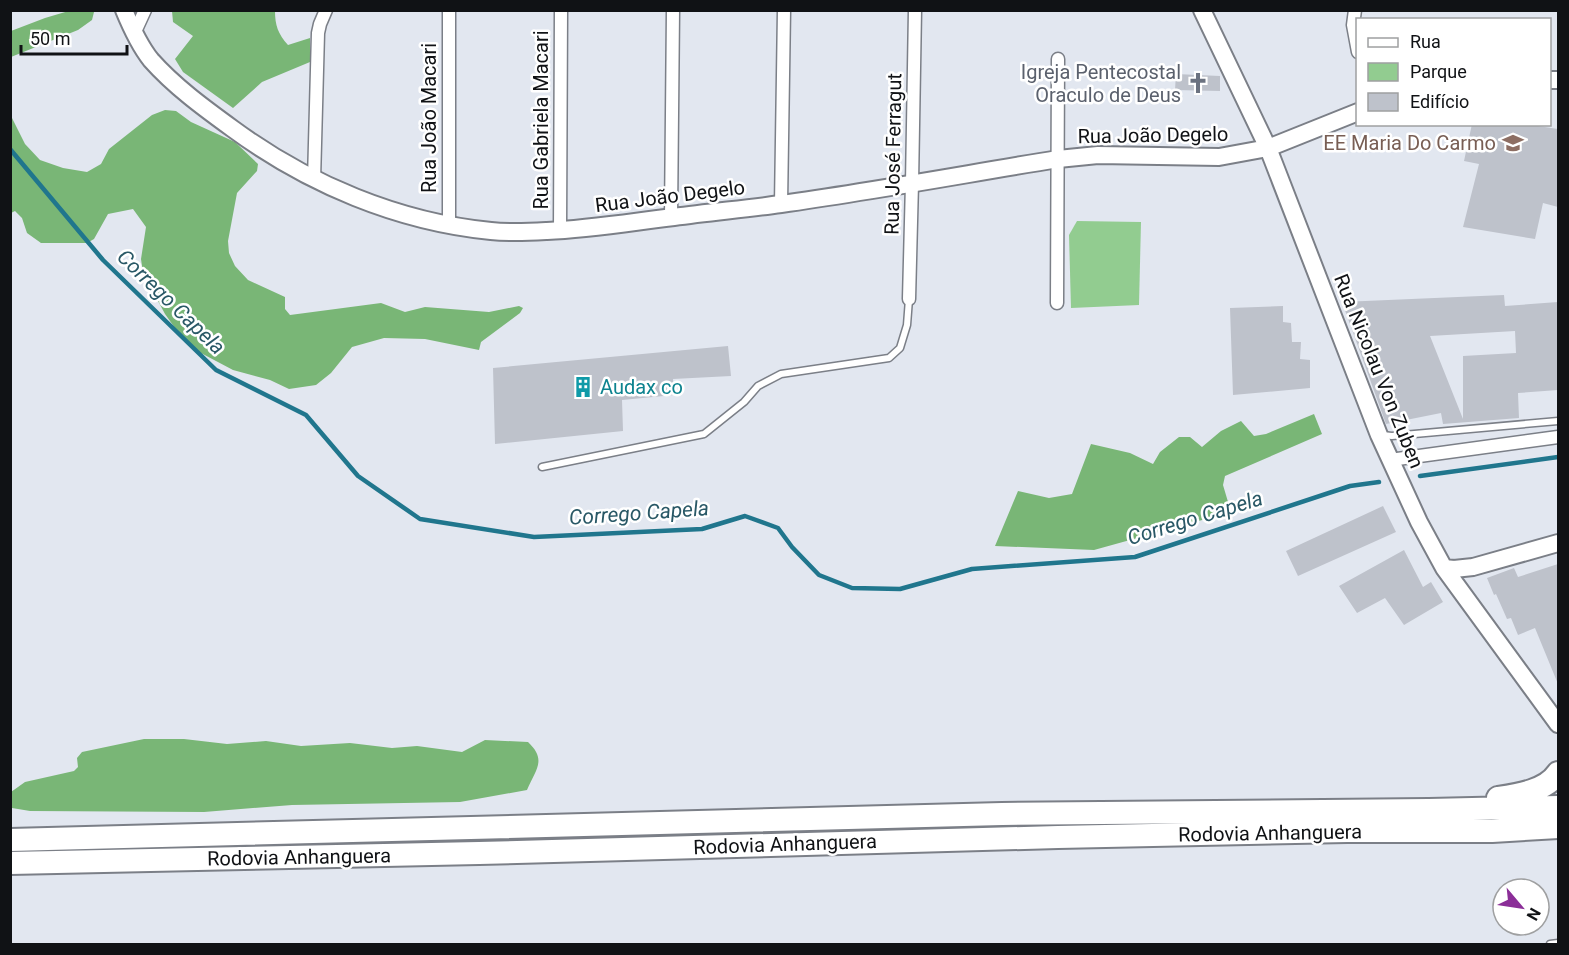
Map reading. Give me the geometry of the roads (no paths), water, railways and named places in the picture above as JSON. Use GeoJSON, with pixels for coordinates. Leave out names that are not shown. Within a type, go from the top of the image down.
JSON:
{"type":"FeatureCollection","features":[{"type":"Feature","properties":{"kind":"highway"},"geometry":{"type":"LineString","coordinates":[[1429,810],[1529,792],[1552,781],[1558,773]]}},
{"type":"Feature","properties":{"kind":"highway","name":"Rodovia Anhanguera"},"geometry":{"type":"LineString","coordinates":[[10,840],[1002,814],[1558,807]]}},
{"type":"Feature","properties":{"kind":"highway","name":"Rodovia Anhanguera"},"geometry":{"type":"LineString","coordinates":[[10,863],[1070,836],[1492,831],[1558,828]]}},
{"type":"Feature","properties":{"kind":"street","name":"Rua João Degelo"},"geometry":{"type":"LineString","coordinates":[[124,10],[134,34],[150,58],[201,106],[257,147],[314,180],[354,198],[449,225],[492,231],[560,230],[781,204],[1058,159],[1098,155],[1220,157],[1268,148],[1356,113]]}},
{"type":"Feature","properties":{"kind":"street"},"geometry":{"type":"LineString","coordinates":[[134,34],[145,10]]}},
{"type":"Feature","properties":{"kind":"street"},"geometry":{"type":"LineString","coordinates":[[314,180],[318,33],[326,10]]}},
{"type":"Feature","properties":{"kind":"street","name":"Rua João Macari"},"geometry":{"type":"LineString","coordinates":[[448,10],[449,225]]}},
{"type":"Feature","properties":{"kind":"street","name":"Rua Gabriela Macari"},"geometry":{"type":"LineString","coordinates":[[560,230],[561,10]]}},
{"type":"Feature","properties":{"kind":"street"},"geometry":{"type":"LineString","coordinates":[[671,217],[673,10]]}},
{"type":"Feature","properties":{"kind":"street"},"geometry":{"type":"LineString","coordinates":[[781,204],[784,10]]}},
{"type":"Feature","properties":{"kind":"street","name":"Rua José Ferragut"},"geometry":{"type":"LineString","coordinates":[[909,299],[915,10]]}},
{"type":"Feature","properties":{"kind":"street","name":"Rua Nicolau Von Zuben"},"geometry":{"type":"LineString","coordinates":[[1202,10],[1268,148],[1379,435],[1419,522],[1444,568],[1558,724]]}},
{"type":"Feature","properties":{"kind":"street"},"geometry":{"type":"LineString","coordinates":[[1354,10],[1353,25],[1356,41]]}},
{"type":"Feature","properties":{"kind":"street"},"geometry":{"type":"LineString","coordinates":[[1057,303],[1058,59]]}},
{"type":"Feature","properties":{"kind":"street"},"geometry":{"type":"LineString","coordinates":[[1390,460],[1558,437]]}},
{"type":"Feature","properties":{"kind":"street"},"geometry":{"type":"LineString","coordinates":[[1444,568],[1473,567],[1558,543]]}},
{"type":"Feature","properties":{"kind":"street"},"geometry":{"type":"LineString","coordinates":[[1473,567],[1468,586],[1474,611]]}},
{"type":"Feature","properties":{"kind":"lane"},"geometry":{"type":"LineString","coordinates":[[542,467],[704,434],[744,402],[758,386],[781,374],[889,358],[900,348],[907,325],[909,299]]}},
{"type":"Feature","properties":{"kind":"lane"},"geometry":{"type":"LineString","coordinates":[[1379,435],[1392,436],[1558,421]]}},
{"type":"Feature","properties":{"kind":"lane"},"geometry":{"type":"LineString","coordinates":[[1551,945],[1558,943]]}},
{"type":"Feature","properties":{"kind":"waterway","name":"Corrego Capela"},"geometry":{"type":"LineString","coordinates":[[10,149],[103,260],[216,370],[306,415],[358,476],[420,519],[534,537],[702,529],[745,516],[778,528],[792,547],[819,575],[852,588],[900,589],[972,569],[1135,557],[1350,486],[1379,482]]}},
{"type":"Feature","properties":{"kind":"waterway","name":"Corrego Capela"},"geometry":{"type":"LineString","coordinates":[[1420,476],[1558,457]]}},
{"type":"Feature","properties":{"kind":"place","name":"Igreja Pentecostal Oraculo de Deus"},"geometry":{"type":"Point","coordinates":[1198,83]}},
{"type":"Feature","properties":{"kind":"place","name":"EE Maria Do Carmo"},"geometry":{"type":"Point","coordinates":[1513,143]}},
{"type":"Feature","properties":{"kind":"place","name":"Audax co"},"geometry":{"type":"Point","coordinates":[583,387]}}]}
